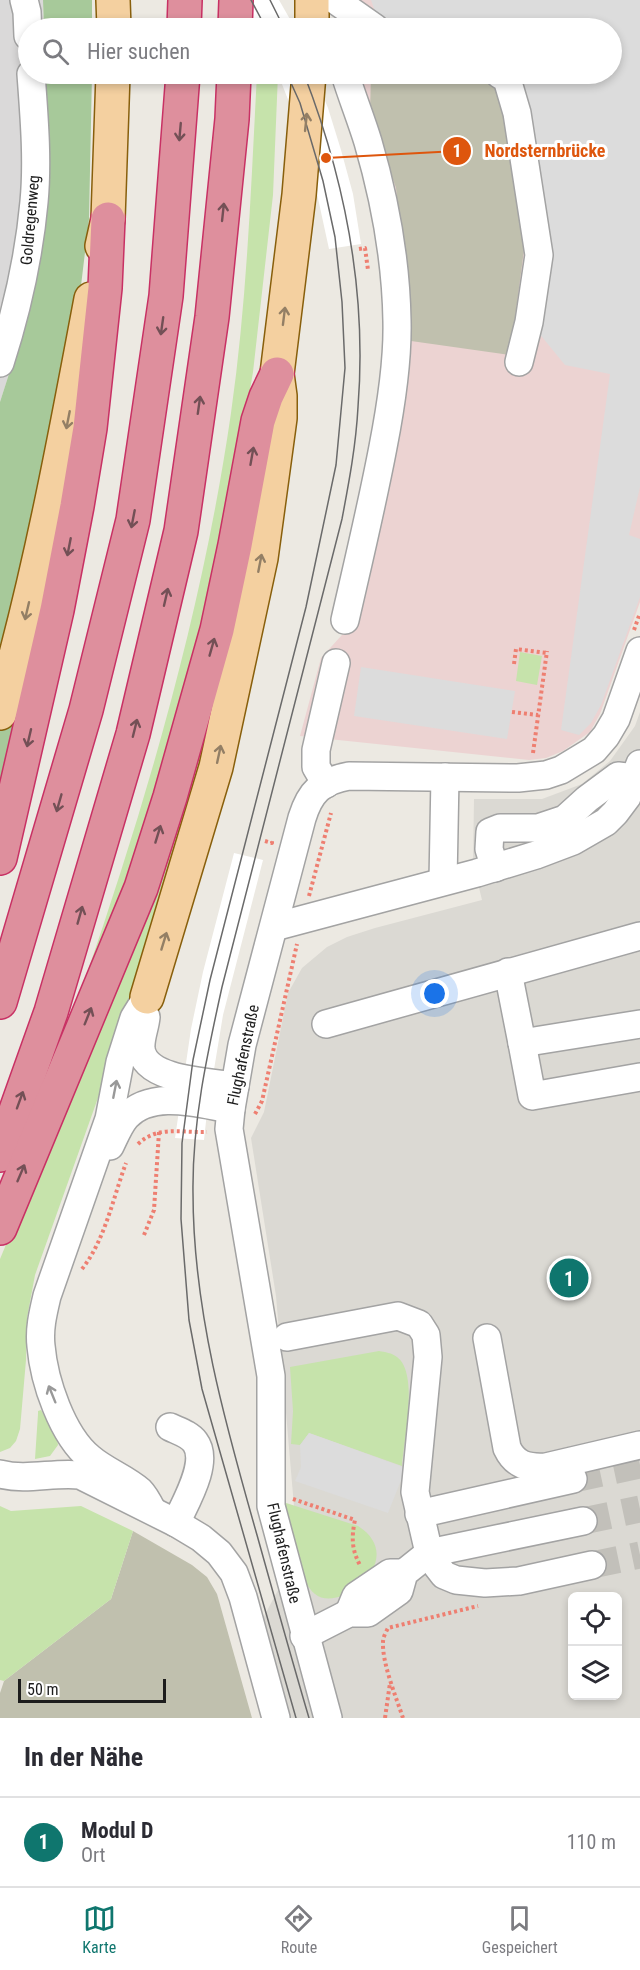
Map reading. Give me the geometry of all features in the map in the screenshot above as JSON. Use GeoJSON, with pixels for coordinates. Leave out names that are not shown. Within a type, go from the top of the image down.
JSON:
{"type":"FeatureCollection","features":[{"type":"Feature","properties":{"kind":"highway"},"geometry":{"type":"LineString","coordinates":[[184,18],[185,0]]}},
{"type":"Feature","properties":{"kind":"highway"},"geometry":{"type":"LineString","coordinates":[[235,18],[236,0]]}},
{"type":"Feature","properties":{"kind":"highway"},"geometry":{"type":"LineString","coordinates":[[0,1002],[87,710],[133,519],[166,296],[182,84]]}},
{"type":"Feature","properties":{"kind":"highway"},"geometry":{"type":"LineString","coordinates":[[0,1155],[51,1012],[133,734],[182,531],[212,317],[234,84]]}},
{"type":"Feature","properties":{"kind":"highway"},"geometry":{"type":"LineString","coordinates":[[0,858],[57,610],[85,461],[105,288],[108,219]]}},
{"type":"Feature","properties":{"kind":"highway"},"geometry":{"type":"LineString","coordinates":[[0,1228],[141,888],[170,797],[217,630],[258,421],[277,374]]}},
{"type":"Feature","properties":{"kind":"main road"},"geometry":{"type":"LineString","coordinates":[[113,0],[114,18]]}},
{"type":"Feature","properties":{"kind":"main road"},"geometry":{"type":"LineString","coordinates":[[0,713],[18,650],[56,483],[92,290],[108,219],[113,84]]}},
{"type":"Feature","properties":{"kind":"main road"},"geometry":{"type":"LineString","coordinates":[[147,997],[216,767],[261,558],[280,418],[277,374],[299,195],[308,84]]}},
{"type":"Feature","properties":{"kind":"street"},"geometry":{"type":"LineString","coordinates":[[24,0],[27,18]]}},
{"type":"Feature","properties":{"kind":"street","name":"Goldregenweg"},"geometry":{"type":"LineString","coordinates":[[0,363],[25,270],[34,200],[31,84]]}},
{"type":"Feature","properties":{"kind":"street"},"geometry":{"type":"LineString","coordinates":[[345,620],[378,475],[390,408],[396,357],[397,321],[394,271],[378,182],[368,141],[348,84]]}},
{"type":"Feature","properties":{"kind":"street"},"geometry":{"type":"LineString","coordinates":[[509,84],[517,112],[539,255],[529,322],[519,362]]}},
{"type":"Feature","properties":{"kind":"street"},"geometry":{"type":"LineString","coordinates":[[336,663],[315,750],[316,767],[326,784],[337,778],[349,776],[531,777],[561,770],[594,750],[606,736],[616,719],[635,645]]}},
{"type":"Feature","properties":{"kind":"street"},"geometry":{"type":"LineString","coordinates":[[495,868],[489,849],[490,832],[500,828],[538,828],[565,819],[618,776],[638,771]]}},
{"type":"Feature","properties":{"kind":"street"},"geometry":{"type":"LineString","coordinates":[[274,927],[495,868],[573,841],[606,822],[627,797],[638,771]]}},
{"type":"Feature","properties":{"kind":"street"},"geometry":{"type":"LineString","coordinates":[[443,881],[445,777]]}},
{"type":"Feature","properties":{"kind":"street","name":"Flughafenstraße"},"geometry":{"type":"LineString","coordinates":[[326,784],[311,796],[306,806],[242,1045],[228,1108],[230,1140],[271,1376],[271,1506],[304,1636],[328,1718]]}},
{"type":"Feature","properties":{"kind":"street"},"geometry":{"type":"LineString","coordinates":[[326,1024],[640,936]]}},
{"type":"Feature","properties":{"kind":"street"},"geometry":{"type":"LineString","coordinates":[[508,972],[532,1096],[640,1077]]}},
{"type":"Feature","properties":{"kind":"street"},"geometry":{"type":"LineString","coordinates":[[147,997],[141,1040],[141,1051],[145,1060],[160,1072],[228,1108]]}},
{"type":"Feature","properties":{"kind":"street"},"geometry":{"type":"LineString","coordinates":[[147,997],[134,1018],[120,1062],[108,1119],[94,1165],[55,1271],[41,1317],[40,1345],[48,1383],[65,1425],[78,1447],[90,1458],[139,1490],[152,1510]]}},
{"type":"Feature","properties":{"kind":"street"},"geometry":{"type":"LineString","coordinates":[[522,1043],[640,1024]]}},
{"type":"Feature","properties":{"kind":"street"},"geometry":{"type":"LineString","coordinates":[[94,1165],[109,1148],[128,1114],[141,1106],[172,1100],[228,1108]]}},
{"type":"Feature","properties":{"kind":"street"},"geometry":{"type":"LineString","coordinates":[[287,1337],[398,1316],[419,1324],[426,1335],[428,1357],[415,1492],[429,1553],[444,1575],[456,1580],[485,1583],[519,1581],[592,1565]]}},
{"type":"Feature","properties":{"kind":"street"},"geometry":{"type":"LineString","coordinates":[[487,1338],[507,1448],[512,1458],[535,1467],[546,1467],[640,1445]]}},
{"type":"Feature","properties":{"kind":"street"},"geometry":{"type":"LineString","coordinates":[[170,1427],[191,1438],[196,1444],[200,1459],[196,1479],[176,1523]]}},
{"type":"Feature","properties":{"kind":"street"},"geometry":{"type":"LineString","coordinates":[[58,1474],[73,1461],[78,1447]]}},
{"type":"Feature","properties":{"kind":"street"},"geometry":{"type":"LineString","coordinates":[[0,1474],[22,1478],[58,1474],[80,1475],[176,1523],[201,1538],[219,1553],[234,1573],[243,1597],[276,1718]]}},
{"type":"Feature","properties":{"kind":"street"},"geometry":{"type":"LineString","coordinates":[[419,1514],[574,1479]]}},
{"type":"Feature","properties":{"kind":"street"},"geometry":{"type":"LineString","coordinates":[[304,1636],[349,1613],[368,1613],[388,1600],[399,1591],[404,1573],[429,1553],[583,1521]]}},
{"type":"Feature","properties":{"kind":"street"},"geometry":{"type":"LineString","coordinates":[[349,1613],[356,1596],[390,1572],[404,1573]]}},
{"type":"Feature","properties":{"kind":"path"},"geometry":{"type":"LineString","coordinates":[[359,249],[365,248],[366,252]]}},
{"type":"Feature","properties":{"kind":"path"},"geometry":{"type":"LineString","coordinates":[[635,645],[640,613]]}},
{"type":"Feature","properties":{"kind":"path"},"geometry":{"type":"LineString","coordinates":[[514,664],[516,649],[547,652],[532,763]]}},
{"type":"Feature","properties":{"kind":"path"},"geometry":{"type":"LineString","coordinates":[[512,712],[538,715]]}},
{"type":"Feature","properties":{"kind":"path"},"geometry":{"type":"LineString","coordinates":[[136,1146],[142,1140],[159,1132],[174,1130],[206,1133],[228,1108]]}},
{"type":"Feature","properties":{"kind":"path"},"geometry":{"type":"LineString","coordinates":[[144,1235],[154,1210],[159,1132]]}},
{"type":"Feature","properties":{"kind":"path"},"geometry":{"type":"LineString","coordinates":[[77,1277],[94,1251],[128,1159]]}},
{"type":"Feature","properties":{"kind":"path"},"geometry":{"type":"LineString","coordinates":[[284,1497],[356,1520],[352,1539],[354,1552],[362,1568],[374,1583]]}},
{"type":"Feature","properties":{"kind":"path"},"geometry":{"type":"LineString","coordinates":[[403,1718],[390,1679],[383,1641],[388,1628],[488,1604]]}},
{"type":"Feature","properties":{"kind":"path"},"geometry":{"type":"LineString","coordinates":[[385,1718],[390,1679]]}},
{"type":"Feature","properties":{"kind":"shaded area"},"geometry":{"type":"Polygon","coordinates":[[[0,0],[43,0],[44,18],[18,18],[18,84],[28,84],[17,349],[0,402],[0,0]]]}},
{"type":"Feature","properties":{"kind":"shaded area"},"geometry":{"type":"Polygon","coordinates":[[[361,0],[640,0],[640,602],[600,714],[590,732],[563,751],[546,758],[529,760],[300,736],[321,658],[351,625],[399,406],[362,84],[622,84],[622,18],[361,18],[361,0]]]}},
{"type":"Feature","properties":{"kind":"shaded area"},"geometry":{"type":"Polygon","coordinates":[[[371,0],[640,0],[640,487],[629,535],[640,539],[640,597],[601,705],[591,723],[579,735],[561,730],[610,374],[565,365],[538,332],[512,84],[622,84],[622,18],[377,17],[371,0]]]}},
{"type":"Feature","properties":{"kind":"shaded area"},"geometry":{"type":"Polygon","coordinates":[[[371,84],[496,84],[501,87],[526,235],[510,355],[411,341],[396,188],[370,112],[371,84]]]}},
{"type":"Feature","properties":{"kind":"shaded area"},"geometry":{"type":"Polygon","coordinates":[[[361,667],[515,691],[507,739],[354,716],[361,667]]]}},
{"type":"Feature","properties":{"kind":"shaded area"},"geometry":{"type":"Polygon","coordinates":[[[640,712],[640,1718],[290,1718],[262,1620],[298,1553],[276,1296],[251,1138],[264,1112],[288,993],[302,968],[327,947],[347,937],[482,900],[473,863],[474,799],[542,799],[582,784],[610,761],[635,726],[640,712]]]}},
{"type":"Feature","properties":{"kind":"shaded area"},"geometry":{"type":"Polygon","coordinates":[[[309,1433],[406,1468],[388,1513],[295,1481],[301,1467],[300,1445],[309,1433]]]}},
{"type":"Feature","properties":{"kind":"shaded area"},"geometry":{"type":"Polygon","coordinates":[[[133,1531],[192,1565],[207,1577],[217,1594],[252,1718],[0,1718],[0,1693],[4,1681],[111,1599],[133,1531]]]}},
{"type":"Feature","properties":{"kind":"green space"},"geometry":{"type":"Polygon","coordinates":[[[43,0],[92,0],[92,18],[44,18],[43,0]]]}},
{"type":"Feature","properties":{"kind":"green space"},"geometry":{"type":"Polygon","coordinates":[[[43,84],[92,84],[89,219],[77,319],[73,459],[0,792],[0,402],[17,349],[43,84]]]}},
{"type":"Feature","properties":{"kind":"green space"},"geometry":{"type":"Polygon","coordinates":[[[256,84],[278,84],[273,195],[253,372],[238,461],[197,656],[143,837],[81,996],[151,772],[189,630],[205,558],[231,413],[248,244],[256,84]]]}},
{"type":"Feature","properties":{"kind":"green space"},"geometry":{"type":"Polygon","coordinates":[[[253,547],[181,840],[136,991],[35,1275],[27,1318],[20,1429],[16,1441],[10,1448],[0,1452],[0,1259],[32,1182],[253,547]]]}},
{"type":"Feature","properties":{"kind":"green space"},"geometry":{"type":"Polygon","coordinates":[[[520,652],[542,656],[537,685],[516,681],[520,652]]]}},
{"type":"Feature","properties":{"kind":"green space"},"geometry":{"type":"Polygon","coordinates":[[[379,1351],[397,1357],[404,1365],[407,1377],[409,1408],[402,1466],[309,1433],[300,1445],[291,1444],[293,1411],[290,1367],[379,1351]]]}},
{"type":"Feature","properties":{"kind":"green space"},"geometry":{"type":"Polygon","coordinates":[[[41,1410],[57,1438],[58,1445],[50,1456],[35,1459],[38,1411],[41,1410]]]}},
{"type":"Feature","properties":{"kind":"green space"},"geometry":{"type":"Polygon","coordinates":[[[283,1502],[358,1526],[372,1539],[377,1554],[374,1568],[365,1580],[353,1590],[339,1597],[326,1598],[315,1594],[302,1576],[290,1538],[283,1502]]]}},
{"type":"Feature","properties":{"kind":"green space"},"geometry":{"type":"Polygon","coordinates":[[[0,1506],[11,1511],[81,1506],[133,1531],[111,1599],[4,1681],[0,1680],[0,1506]]]}},
{"type":"Feature","properties":{"kind":"pier"},"geometry":{"type":"Polygon","coordinates":[[[242,0],[279,0],[289,18],[252,18],[242,0]]]}},
{"type":"Feature","properties":{"kind":"pier"},"geometry":{"type":"Polygon","coordinates":[[[282,84],[318,84],[328,108],[353,194],[361,244],[329,249],[311,166],[282,84]]]}},
{"type":"Feature","properties":{"kind":"pier"},"geometry":{"type":"Polygon","coordinates":[[[234,853],[263,860],[223,1015],[204,1140],[175,1138],[191,1029],[203,972],[234,853]]]}},
{"type":"Feature","properties":{"kind":"tunnel"},"geometry":{"type":"LineString","coordinates":[[574,1479],[640,1465]]}},
{"type":"Feature","properties":{"kind":"tunnel"},"geometry":{"type":"LineString","coordinates":[[583,1521],[640,1509]]}},
{"type":"Feature","properties":{"kind":"tunnel"},"geometry":{"type":"LineString","coordinates":[[592,1565],[640,1555]]}},
{"type":"Feature","properties":{"kind":"tram line"},"geometry":{"type":"LineString","coordinates":[[251,0],[261,18]]}},
{"type":"Feature","properties":{"kind":"tram line"},"geometry":{"type":"LineString","coordinates":[[270,0],[279,18]]}},
{"type":"Feature","properties":{"kind":"tram line"},"geometry":{"type":"LineString","coordinates":[[291,84],[300,103],[323,181],[335,237],[342,302],[345,368],[336,465],[306,607],[210,980],[193,1060],[182,1143],[181,1219],[189,1320],[202,1389],[296,1718]]}},
{"type":"Feature","properties":{"kind":"tram line"},"geometry":{"type":"LineString","coordinates":[[308,84],[331,155],[350,237],[356,279],[360,364],[356,435],[342,519],[216,1013],[198,1115],[193,1193],[198,1280],[213,1366],[234,1451],[309,1718]]}},
{"type":"Feature","properties":{"kind":"place","name":"Nordsternbrücke"},"geometry":{"type":"Point","coordinates":[326,158]}},
{"type":"Feature","properties":{"kind":"place","name":"Modul D"},"geometry":{"type":"Point","coordinates":[569,1278]}}]}
